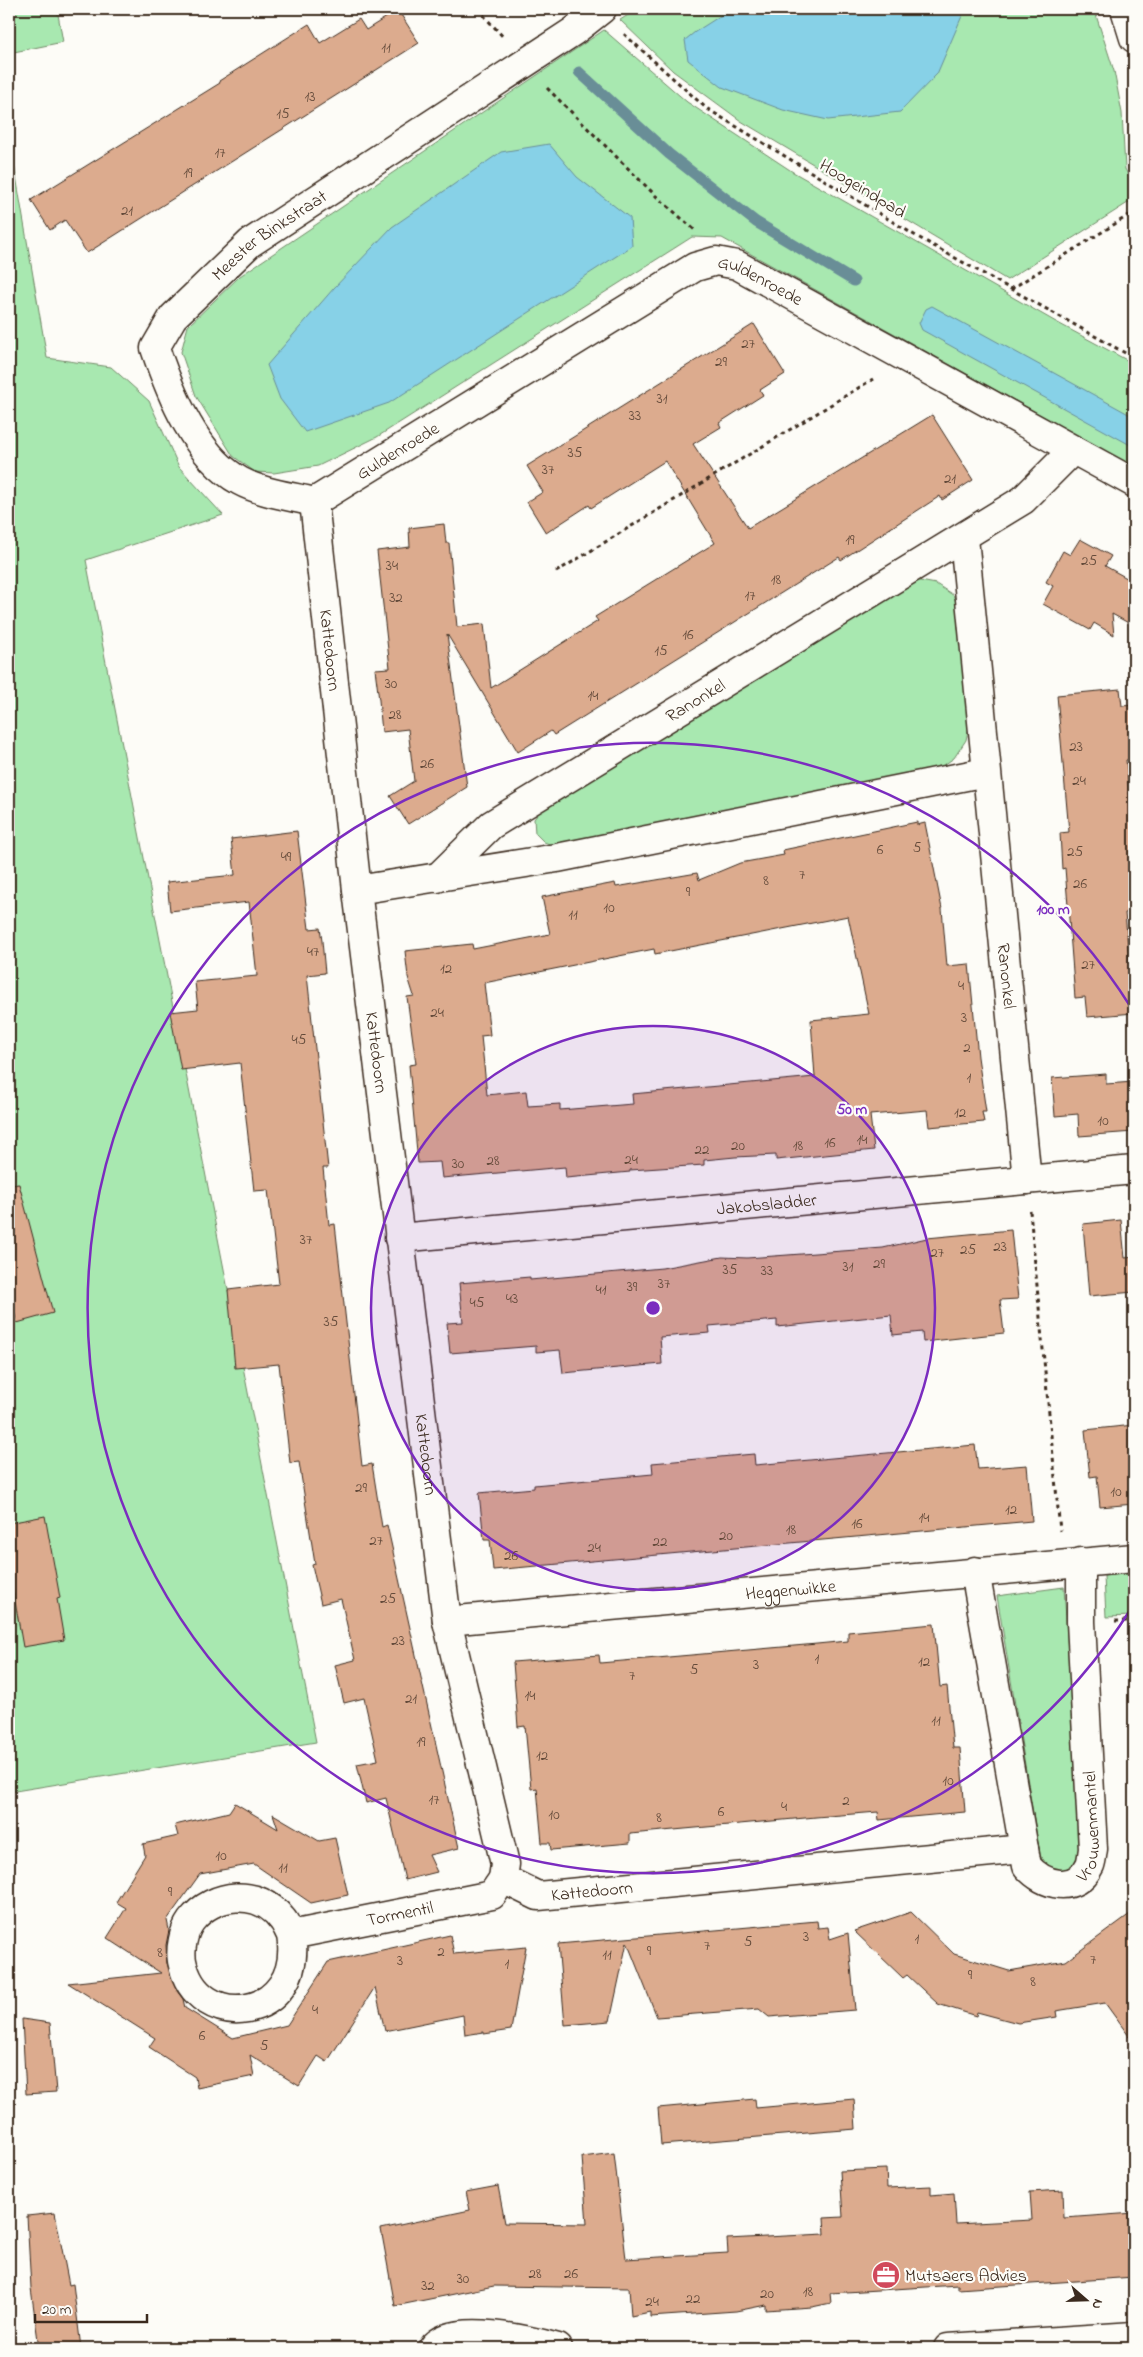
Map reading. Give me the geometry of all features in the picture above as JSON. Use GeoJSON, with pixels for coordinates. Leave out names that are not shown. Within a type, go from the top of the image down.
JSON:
{"type":"FeatureCollection","features":[{"type":"Feature","properties":{"kind":"street"},"geometry":{"type":"LineString","coordinates":[[1124,9],[1134,38]]}},
{"type":"Feature","properties":{"kind":"street","name":"Meester Binkstraat"},"geometry":{"type":"LineString","coordinates":[[314,502],[263,490],[240,481],[207,454],[174,400],[155,348],[173,316],[250,243],[526,63],[574,31],[601,10]]}},
{"type":"Feature","properties":{"kind":"street","name":"Guldenroede"},"geometry":{"type":"LineString","coordinates":[[314,502],[695,267],[716,261],[737,265],[1134,484]]}},
{"type":"Feature","properties":{"kind":"street","name":"Ranonkel"},"geometry":{"type":"LineString","coordinates":[[437,878],[491,824],[705,692],[964,538],[1024,500],[1073,450]]}},
{"type":"Feature","properties":{"kind":"street","name":"Kattedoorn"},"geometry":{"type":"LineString","coordinates":[[314,502],[357,890],[447,1621],[505,1864],[504,1879],[538,1896],[1024,1849]]}},
{"type":"Feature","properties":{"kind":"street","name":"Ranonkel"},"geometry":{"type":"LineString","coordinates":[[964,538],[1027,1180]]}},
{"type":"Feature","properties":{"kind":"street"},"geometry":{"type":"LineString","coordinates":[[357,890],[557,858],[986,772]]}},
{"type":"Feature","properties":{"kind":"street","name":"Jakobsladder"},"geometry":{"type":"LineString","coordinates":[[399,1238],[882,1195],[1134,1170]]}},
{"type":"Feature","properties":{"kind":"street","name":"Heggenwikke"},"geometry":{"type":"LineString","coordinates":[[447,1621],[975,1571],[1134,1558]]}},
{"type":"Feature","properties":{"kind":"street","name":"Vrouwenmantel"},"geometry":{"type":"LineString","coordinates":[[975,1571],[1027,1866],[1034,1875],[1047,1882],[1062,1885],[1076,1881],[1089,1865],[1093,1849],[1081,1622],[1072,1563]]}},
{"type":"Feature","properties":{"kind":"street","name":"Tormentil"},"geometry":{"type":"LineString","coordinates":[[291,1935],[492,1895],[504,1879]]}},
{"type":"Feature","properties":{"kind":"street"},"geometry":{"type":"LineString","coordinates":[[234,1897],[252,1898],[261,1902],[269,1906],[282,1919],[291,1935],[294,1953],[291,1971],[287,1979],[282,1987],[269,1999],[253,2007],[236,2009],[219,2006],[204,1999],[192,1987],[184,1972],[181,1955],[183,1939],[189,1923],[200,1911],[216,1901],[234,1897]]}},
{"type":"Feature","properties":{"kind":"street"},"geometry":{"type":"LineString","coordinates":[[433,2348],[446,2338],[491,2335],[558,2348]]}},
{"type":"Feature","properties":{"kind":"street"},"geometry":{"type":"LineString","coordinates":[[948,2348],[1134,2336]]}},
{"type":"Feature","properties":{"kind":"path"},"geometry":{"type":"LineString","coordinates":[[478,9],[549,90],[656,196],[737,265]]}},
{"type":"Feature","properties":{"kind":"path","name":"Hoogeindpad"},"geometry":{"type":"LineString","coordinates":[[601,10],[706,108],[916,236],[1134,358]]}},
{"type":"Feature","properties":{"kind":"path"},"geometry":{"type":"LineString","coordinates":[[1010,289],[1134,212]]}},
{"type":"Feature","properties":{"kind":"path"},"geometry":{"type":"LineString","coordinates":[[556,572],[879,374],[896,352]]}},
{"type":"Feature","properties":{"kind":"path"},"geometry":{"type":"LineString","coordinates":[[1027,1180],[1072,1563]]}},
{"type":"Feature","properties":{"kind":"green space"},"geometry":{"type":"Polygon","coordinates":[[[9,9],[57,9],[63,42],[9,53],[9,9]]]}},
{"type":"Feature","properties":{"kind":"green space"},"geometry":{"type":"Polygon","coordinates":[[[638,9],[1094,9],[1114,71],[1122,113],[1125,169],[1134,186],[1134,199],[1007,280],[741,121],[673,71],[620,20],[638,9]]]}},
{"type":"Feature","properties":{"kind":"green space"},"geometry":{"type":"Polygon","coordinates":[[[604,30],[687,102],[793,172],[1056,322],[1134,364],[1134,467],[722,238],[692,237],[377,437],[318,466],[274,473],[255,472],[233,456],[196,396],[181,352],[188,326],[240,276],[604,30]]]}},
{"type":"Feature","properties":{"kind":"green space"},"geometry":{"type":"Polygon","coordinates":[[[9,135],[47,358],[111,367],[149,401],[179,467],[223,515],[86,560],[316,1742],[9,1792],[9,135]]]}},
{"type":"Feature","properties":{"kind":"green space"},"geometry":{"type":"Polygon","coordinates":[[[915,580],[936,584],[953,595],[962,613],[971,717],[966,740],[954,758],[941,767],[558,847],[544,842],[535,833],[534,819],[542,809],[915,580]]]}},
{"type":"Feature","properties":{"kind":"green space"},"geometry":{"type":"Polygon","coordinates":[[[1134,1573],[1134,1616],[1106,1617],[1104,1576],[1134,1573]]]}},
{"type":"Feature","properties":{"kind":"green space"},"geometry":{"type":"Polygon","coordinates":[[[1064,1587],[1080,1848],[1074,1864],[1062,1872],[1046,1868],[1040,1855],[997,1596],[1064,1587]]]}},
{"type":"Feature","properties":{"kind":"water"},"geometry":{"type":"Polygon","coordinates":[[[731,9],[965,9],[937,74],[900,112],[828,120],[783,110],[722,87],[688,60],[685,40],[731,9]]]}},
{"type":"Feature","properties":{"kind":"water"},"geometry":{"type":"Polygon","coordinates":[[[549,144],[577,177],[630,218],[632,246],[389,403],[305,432],[280,399],[267,365],[334,288],[392,227],[501,152],[549,144]]]}},
{"type":"Feature","properties":{"kind":"water"},"geometry":{"type":"Polygon","coordinates":[[[932,306],[1134,417],[1134,447],[922,330],[919,323],[926,309],[932,306]]]}},
{"type":"Feature","properties":{"kind":"building"},"geometry":{"type":"Polygon","coordinates":[[[398,10],[419,43],[87,253],[65,220],[50,230],[31,200],[220,83],[219,81],[309,24],[320,43],[359,19],[366,30],[398,10]]]}},
{"type":"Feature","properties":{"kind":"building"},"geometry":{"type":"Polygon","coordinates":[[[754,324],[785,374],[760,390],[763,395],[719,423],[721,427],[693,444],[748,528],[932,415],[973,480],[942,500],[940,496],[841,560],[839,557],[554,735],[551,731],[518,752],[447,634],[467,787],[408,824],[390,796],[414,781],[408,729],[382,732],[375,669],[390,668],[377,551],[410,547],[409,528],[444,524],[446,543],[449,543],[457,627],[484,624],[491,688],[598,621],[595,617],[715,543],[665,461],[591,508],[589,505],[546,533],[527,502],[543,492],[527,466],[754,324]]]}},
{"type":"Feature","properties":{"kind":"building"},"geometry":{"type":"Polygon","coordinates":[[[1080,539],[1111,556],[1105,566],[1134,582],[1134,626],[1112,614],[1114,635],[1094,623],[1090,630],[1043,604],[1053,586],[1046,582],[1063,551],[1070,555],[1080,539]]]}},
{"type":"Feature","properties":{"kind":"building"},"geometry":{"type":"Polygon","coordinates":[[[1120,689],[1122,706],[1134,705],[1134,759],[1126,760],[1134,845],[1134,912],[1125,913],[1134,1013],[1087,1017],[1085,997],[1075,998],[1065,868],[1062,869],[1060,833],[1069,832],[1057,695],[1120,689]]]}},
{"type":"Feature","properties":{"kind":"building"},"geometry":{"type":"Polygon","coordinates":[[[917,822],[917,825],[925,823],[942,909],[947,966],[969,964],[978,1057],[986,1112],[982,1112],[984,1122],[929,1127],[927,1110],[870,1115],[874,1150],[776,1160],[776,1155],[735,1157],[704,1160],[704,1165],[630,1170],[630,1172],[566,1178],[565,1167],[442,1178],[440,1162],[418,1163],[409,1065],[416,1064],[407,997],[414,996],[408,977],[405,951],[472,944],[473,949],[550,934],[542,897],[615,883],[616,887],[697,873],[699,880],[740,863],[784,855],[783,850],[917,822]],[[848,916],[655,954],[654,949],[484,983],[490,1035],[481,1036],[487,1095],[526,1091],[528,1106],[560,1104],[560,1110],[633,1104],[632,1094],[815,1077],[811,1020],[869,1014],[848,916]]]}},
{"type":"Feature","properties":{"kind":"building"},"geometry":{"type":"Polygon","coordinates":[[[297,831],[309,929],[320,928],[322,941],[325,973],[307,975],[328,1168],[323,1168],[329,1225],[335,1224],[362,1466],[372,1464],[382,1527],[387,1525],[459,1848],[429,1855],[437,1872],[405,1880],[386,1798],[366,1803],[357,1764],[378,1760],[364,1698],[344,1703],[335,1665],[355,1660],[341,1599],[321,1604],[312,1565],[315,1564],[299,1462],[290,1463],[279,1364],[235,1368],[228,1290],[279,1284],[268,1190],[254,1191],[240,1063],[181,1070],[170,1012],[198,1009],[195,982],[257,976],[249,902],[170,911],[167,882],[235,875],[231,839],[297,831]]]}},
{"type":"Feature","properties":{"kind":"building"},"geometry":{"type":"Polygon","coordinates":[[[1106,1074],[1106,1084],[1134,1082],[1134,1132],[1079,1136],[1078,1114],[1055,1116],[1052,1078],[1106,1074]]]}},
{"type":"Feature","properties":{"kind":"building"},"geometry":{"type":"Polygon","coordinates":[[[19,1184],[53,1313],[17,1323],[9,1292],[9,1185],[19,1184]]]}},
{"type":"Feature","properties":{"kind":"building"},"geometry":{"type":"Polygon","coordinates":[[[1121,1220],[1125,1258],[1134,1257],[1134,1292],[1089,1296],[1083,1224],[1121,1220]]]}},
{"type":"Feature","properties":{"kind":"building"},"geometry":{"type":"Polygon","coordinates":[[[1011,1230],[1018,1299],[1000,1300],[1004,1333],[923,1342],[922,1332],[893,1335],[891,1315],[777,1327],[777,1320],[709,1326],[710,1333],[660,1337],[662,1364],[563,1373],[560,1350],[536,1352],[536,1346],[450,1353],[447,1323],[463,1322],[459,1283],[530,1277],[530,1280],[662,1268],[722,1257],[747,1258],[883,1248],[927,1238],[1011,1230]]]}},
{"type":"Feature","properties":{"kind":"building"},"geometry":{"type":"Polygon","coordinates":[[[1134,1425],[1134,1504],[1100,1507],[1097,1476],[1090,1477],[1085,1430],[1134,1425]]]}},
{"type":"Feature","properties":{"kind":"building"},"geometry":{"type":"Polygon","coordinates":[[[975,1445],[978,1469],[1027,1465],[1032,1521],[493,1570],[490,1540],[484,1540],[479,1493],[534,1488],[534,1485],[653,1474],[652,1463],[754,1454],[755,1465],[975,1445]]]}},
{"type":"Feature","properties":{"kind":"building"},"geometry":{"type":"Polygon","coordinates":[[[45,1516],[60,1598],[57,1599],[64,1640],[23,1647],[9,1567],[9,1523],[45,1516]]]}},
{"type":"Feature","properties":{"kind":"building"},"geometry":{"type":"Polygon","coordinates":[[[934,1624],[940,1687],[947,1686],[953,1748],[960,1748],[965,1812],[879,1820],[878,1812],[630,1834],[630,1843],[551,1850],[550,1843],[542,1843],[537,1788],[531,1789],[525,1726],[518,1727],[513,1662],[599,1655],[600,1663],[817,1644],[848,1641],[848,1632],[934,1624]]]}},
{"type":"Feature","properties":{"kind":"building"},"geometry":{"type":"Polygon","coordinates":[[[235,1803],[278,1829],[273,1814],[319,1841],[335,1838],[348,1895],[311,1903],[254,1864],[200,1874],[167,1920],[169,1930],[166,1945],[167,1963],[185,2008],[233,2038],[287,2025],[328,1962],[450,1935],[454,1954],[526,1947],[511,2030],[465,2035],[463,2015],[385,2031],[375,1987],[327,2062],[318,2056],[299,2086],[250,2055],[254,2076],[197,2088],[195,2077],[149,2047],[155,2038],[68,1983],[161,1973],[107,1938],[126,1908],[116,1902],[145,1855],[143,1844],[178,1836],[175,1825],[229,1812],[235,1803]]]}},
{"type":"Feature","properties":{"kind":"building"},"geometry":{"type":"Polygon","coordinates":[[[1134,1911],[1134,2043],[1105,2003],[1056,2011],[1057,2017],[1018,2023],[977,2012],[976,2016],[938,2004],[907,1975],[903,1978],[854,1931],[911,1912],[954,1954],[1009,1971],[1066,1961],[1134,1911]]]}},
{"type":"Feature","properties":{"kind":"building"},"geometry":{"type":"Polygon","coordinates":[[[817,1921],[818,1928],[828,1927],[830,1939],[848,1933],[855,2010],[769,2017],[759,2009],[657,2017],[627,1942],[610,2021],[565,2025],[558,1944],[817,1921]]]}},
{"type":"Feature","properties":{"kind":"building"},"geometry":{"type":"Polygon","coordinates":[[[22,2019],[50,2023],[56,2092],[26,2094],[22,2019]]]}},
{"type":"Feature","properties":{"kind":"building"},"geometry":{"type":"Polygon","coordinates":[[[755,2099],[756,2108],[854,2099],[856,2129],[661,2145],[658,2108],[755,2099]]]}},
{"type":"Feature","properties":{"kind":"building"},"geometry":{"type":"Polygon","coordinates":[[[614,2153],[626,2259],[728,2253],[727,2239],[825,2234],[824,2218],[843,2217],[840,2171],[886,2169],[887,2188],[931,2186],[931,2195],[954,2193],[956,2224],[1032,2220],[1030,2192],[1063,2190],[1064,2218],[1134,2213],[1134,2277],[958,2289],[958,2285],[830,2293],[831,2303],[812,2307],[766,2310],[766,2305],[736,2311],[650,2317],[650,2312],[631,2316],[629,2288],[494,2286],[395,2306],[381,2229],[470,2210],[466,2192],[498,2186],[505,2223],[587,2224],[582,2157],[614,2153]]]}},
{"type":"Feature","properties":{"kind":"building"},"geometry":{"type":"Polygon","coordinates":[[[55,2213],[69,2285],[73,2284],[81,2348],[39,2348],[31,2288],[27,2216],[55,2213]]]}},
{"type":"Feature","properties":{"kind":"waterway"},"geometry":{"type":"LineString","coordinates":[[579,72],[669,154],[756,222],[854,281]]}},
{"type":"Feature","properties":{"kind":"place","name":"Mutsaers Advies"},"geometry":{"type":"Point","coordinates":[886,2275]}}]}
